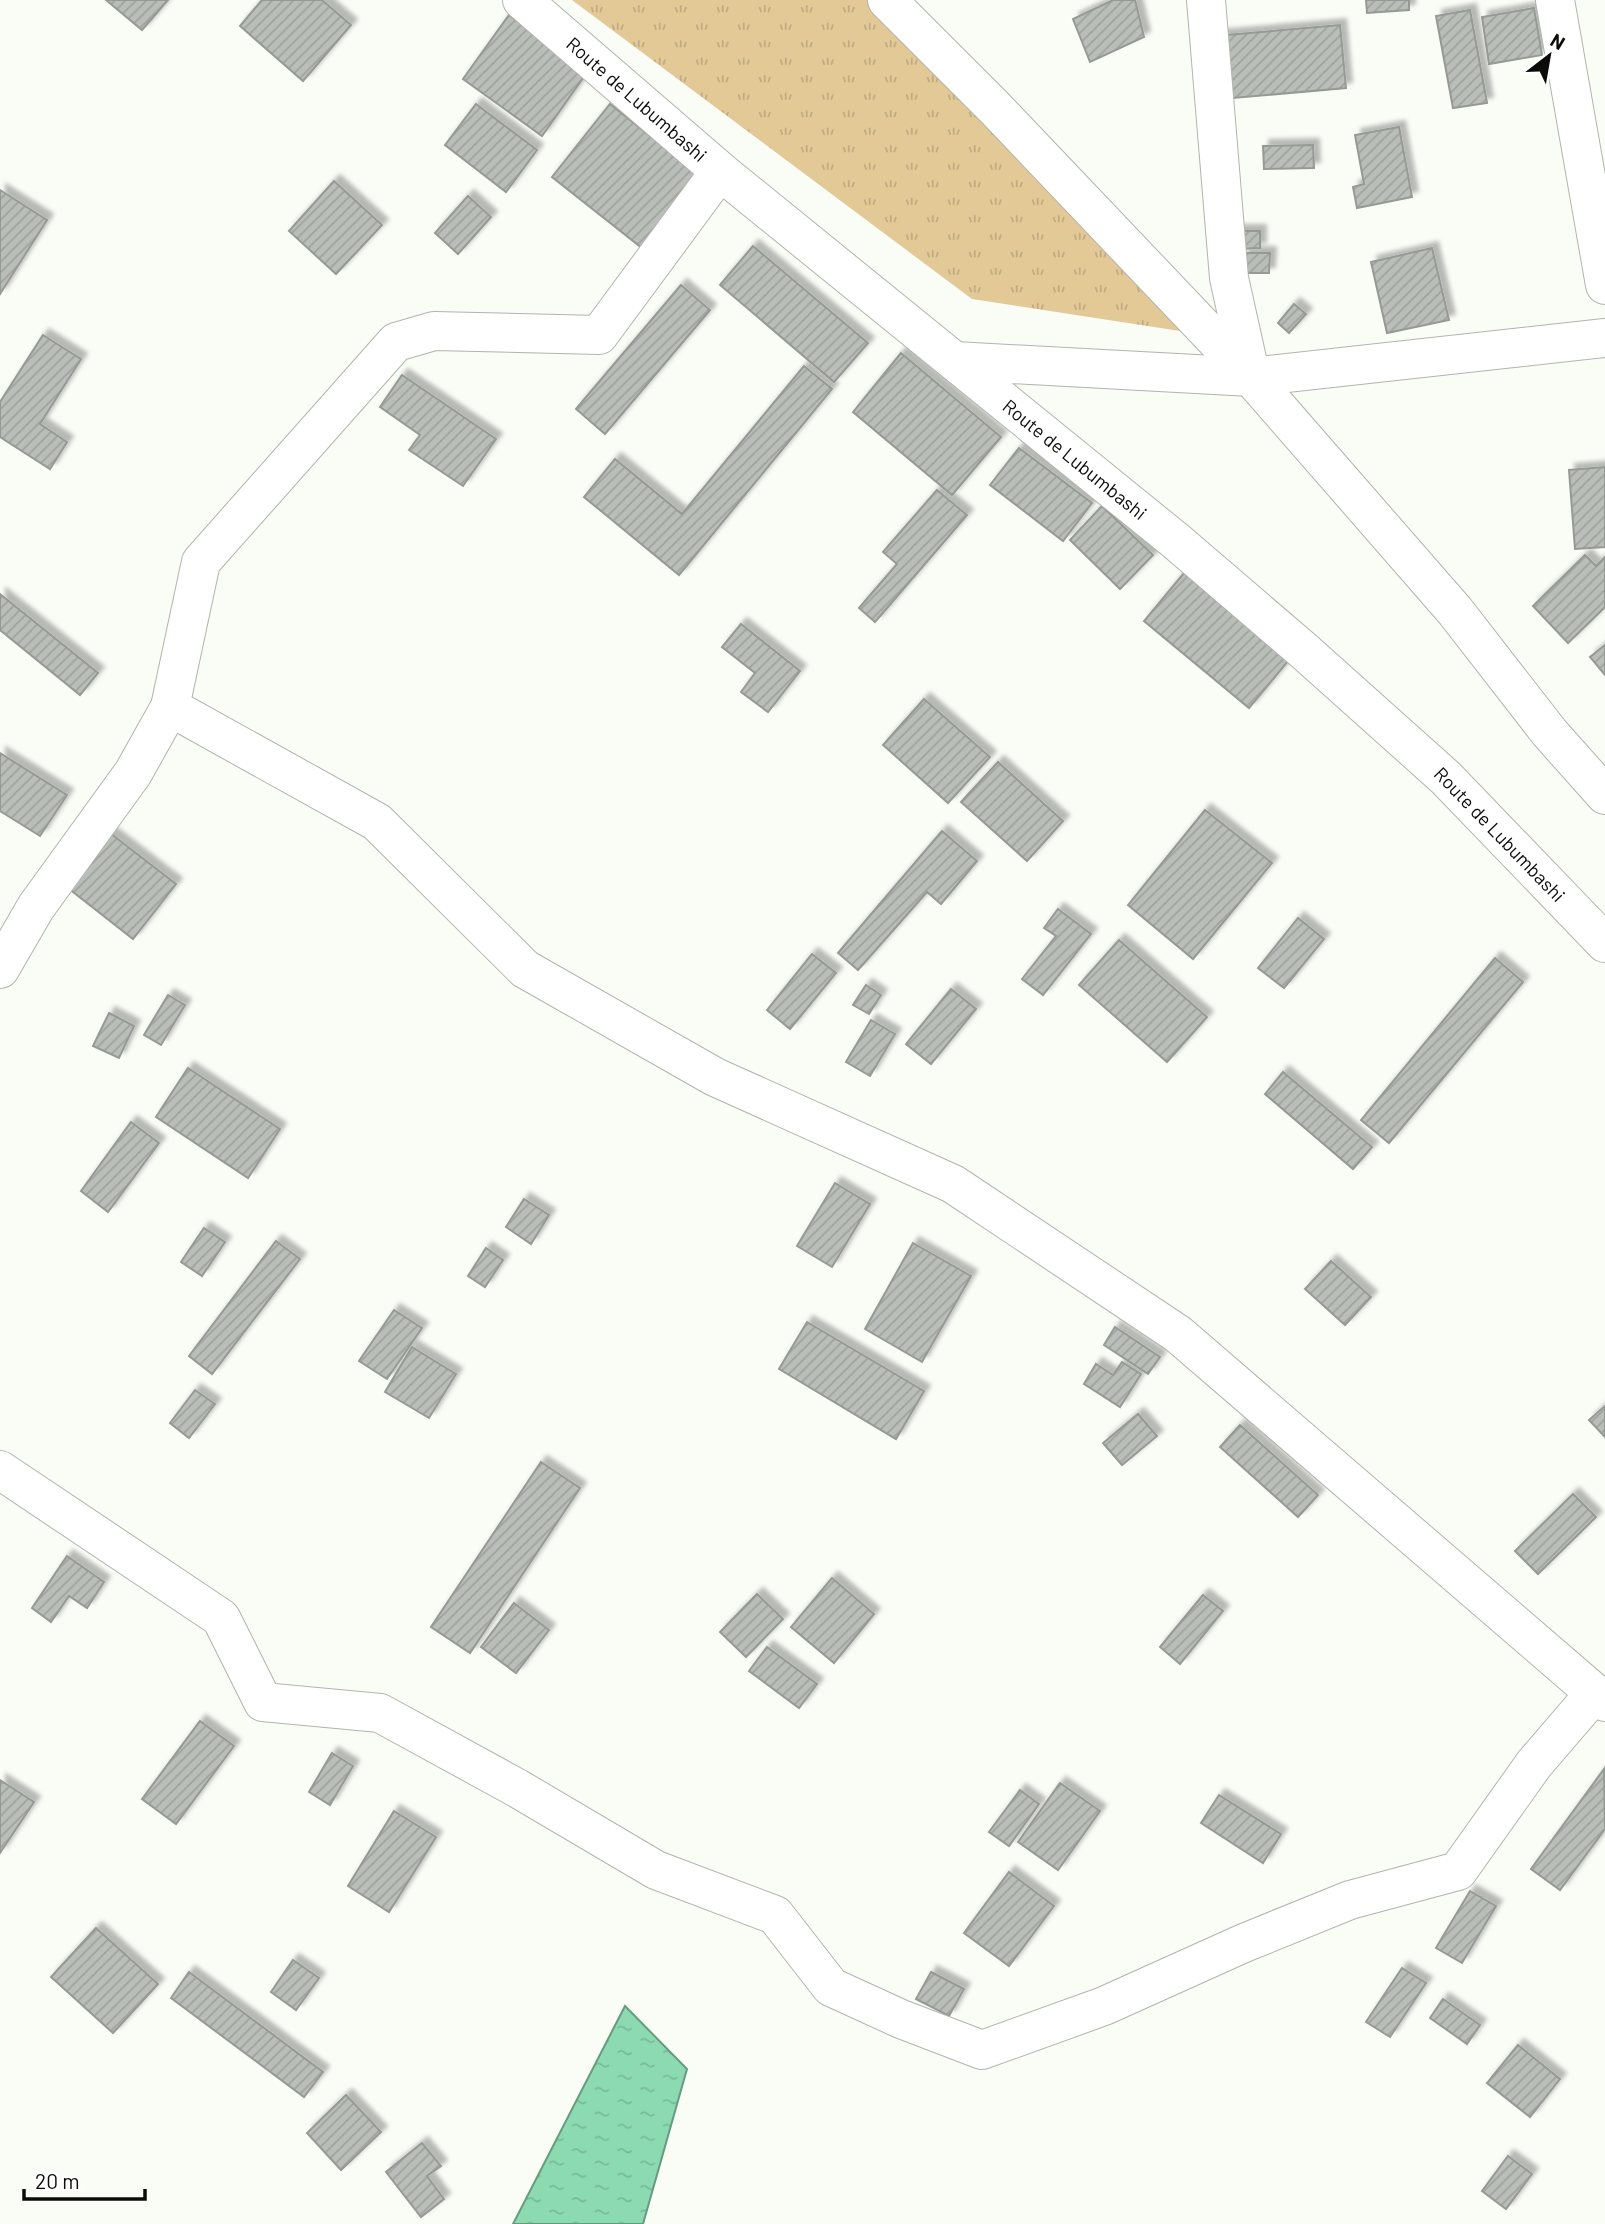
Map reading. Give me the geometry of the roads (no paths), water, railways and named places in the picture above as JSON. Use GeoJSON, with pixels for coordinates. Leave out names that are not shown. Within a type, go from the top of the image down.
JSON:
{"type":"FeatureCollection","features":[{"type":"Feature","properties":{"kind":"main road","name":"Route de Lubumbashi"},"geometry":{"type":"LineString","coordinates":[[522,0],[720,171],[1177,541],[1455,787],[1605,943]]}},
{"type":"Feature","properties":{"kind":"main road"},"geometry":{"type":"LineString","coordinates":[[887,0],[994,107],[1251,377],[1455,611],[1549,732],[1605,795]]}},
{"type":"Feature","properties":{"kind":"main road"},"geometry":{"type":"LineString","coordinates":[[1206,0],[1229,278],[1251,377]]}},
{"type":"Feature","properties":{"kind":"main road"},"geometry":{"type":"LineString","coordinates":[[1555,0],[1605,285]]}},
{"type":"Feature","properties":{"kind":"main road"},"geometry":{"type":"LineString","coordinates":[[0,970],[36,907],[133,773],[170,707],[201,562],[396,342],[433,331],[599,335],[720,171]]}},
{"type":"Feature","properties":{"kind":"main road"},"geometry":{"type":"LineString","coordinates":[[955,361],[1251,377],[1605,338]]}},
{"type":"Feature","properties":{"kind":"main road"},"geometry":{"type":"LineString","coordinates":[[0,1470],[221,1618],[263,1702],[380,1713],[517,1788],[656,1870],[775,1915],[831,1987],[901,2019],[982,2050],[1104,2006],[1244,1942],[1350,1900],[1458,1871],[1534,1764],[1600,1698],[1178,1334],[953,1184],[715,1077],[525,969],[377,822],[170,707]]}},
{"type":"Feature","properties":{"kind":"water"},"geometry":{"type":"Polygon","coordinates":[[[625,2006],[687,2069],[643,2224],[513,2224],[625,2006]]]}}]}
